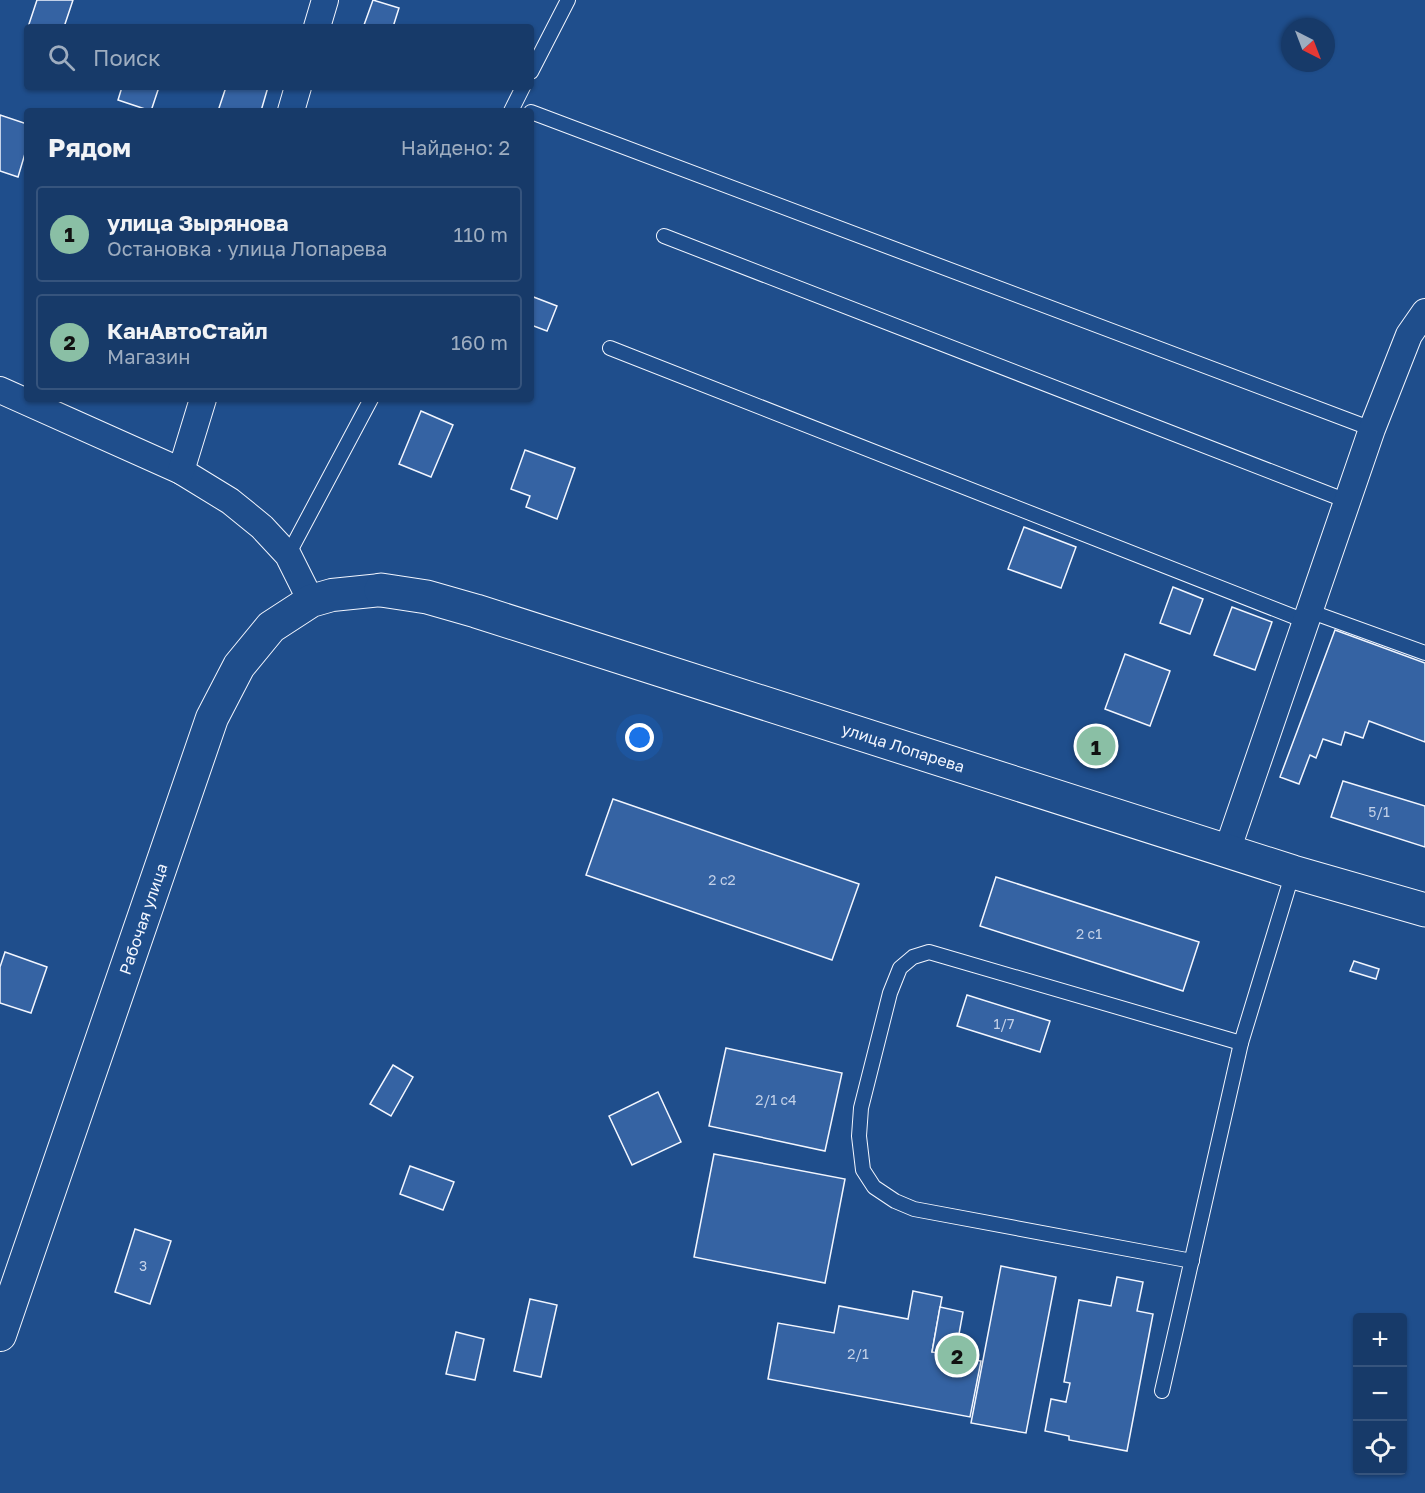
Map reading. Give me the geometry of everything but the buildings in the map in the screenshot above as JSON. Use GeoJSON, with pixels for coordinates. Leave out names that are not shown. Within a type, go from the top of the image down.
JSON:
{"type":"FeatureCollection","features":[{"type":"Feature","properties":{"kind":"main road","name":"улица Лопарева"},"geometry":{"type":"LineString","coordinates":[[381,590],[427,597],[476,611],[1293,872],[1425,910]]}},
{"type":"Feature","properties":{"kind":"street"},"geometry":{"type":"LineString","coordinates":[[318,24],[325,0]]}},
{"type":"Feature","properties":{"kind":"street"},"geometry":{"type":"LineString","coordinates":[[292,108],[297,90]]}},
{"type":"Feature","properties":{"kind":"street"},"geometry":{"type":"LineString","coordinates":[[1227,850],[1372,429],[1409,335],[1425,312]]}},
{"type":"Feature","properties":{"kind":"street"},"geometry":{"type":"LineString","coordinates":[[0,390],[24,401]]}},
{"type":"Feature","properties":{"kind":"street"},"geometry":{"type":"LineString","coordinates":[[27,402],[181,471],[230,501],[262,527],[288,555],[311,601]]}},
{"type":"Feature","properties":{"kind":"street"},"geometry":{"type":"LineString","coordinates":[[181,471],[202,402]]}},
{"type":"Feature","properties":{"kind":"street","name":"Рабочая улица"},"geometry":{"type":"LineString","coordinates":[[0,1335],[212,718],[239,666],[271,627],[311,601],[332,595],[381,590]]}},
{"type":"Feature","properties":{"kind":"lane"},"geometry":{"type":"LineString","coordinates":[[534,66],[568,0]]}},
{"type":"Feature","properties":{"kind":"lane"},"geometry":{"type":"LineString","coordinates":[[512,108],[521,90]]}},
{"type":"Feature","properties":{"kind":"lane"},"geometry":{"type":"LineString","coordinates":[[534,113],[1372,429]]}},
{"type":"Feature","properties":{"kind":"lane"},"geometry":{"type":"LineString","coordinates":[[664,236],[1347,501]]}},
{"type":"Feature","properties":{"kind":"lane"},"geometry":{"type":"LineString","coordinates":[[610,348],[1307,616],[1425,653]]}},
{"type":"Feature","properties":{"kind":"lane"},"geometry":{"type":"LineString","coordinates":[[288,555],[369,402]]}},
{"type":"Feature","properties":{"kind":"lane"},"geometry":{"type":"LineString","coordinates":[[1162,1391],[1241,1043],[1293,872]]}},
{"type":"Feature","properties":{"kind":"lane"},"geometry":{"type":"LineString","coordinates":[[1192,1261],[914,1209],[896,1201],[874,1187],[863,1170],[859,1136],[861,1108],[890,993],[900,968],[913,957],[929,952],[1241,1043]]}},
{"type":"Feature","properties":{"kind":"place","name":"улица Зырянова"},"geometry":{"type":"Point","coordinates":[1096,746]}},
{"type":"Feature","properties":{"kind":"place","name":"КанАвтоСтайл"},"geometry":{"type":"Point","coordinates":[957,1355]}}]}
